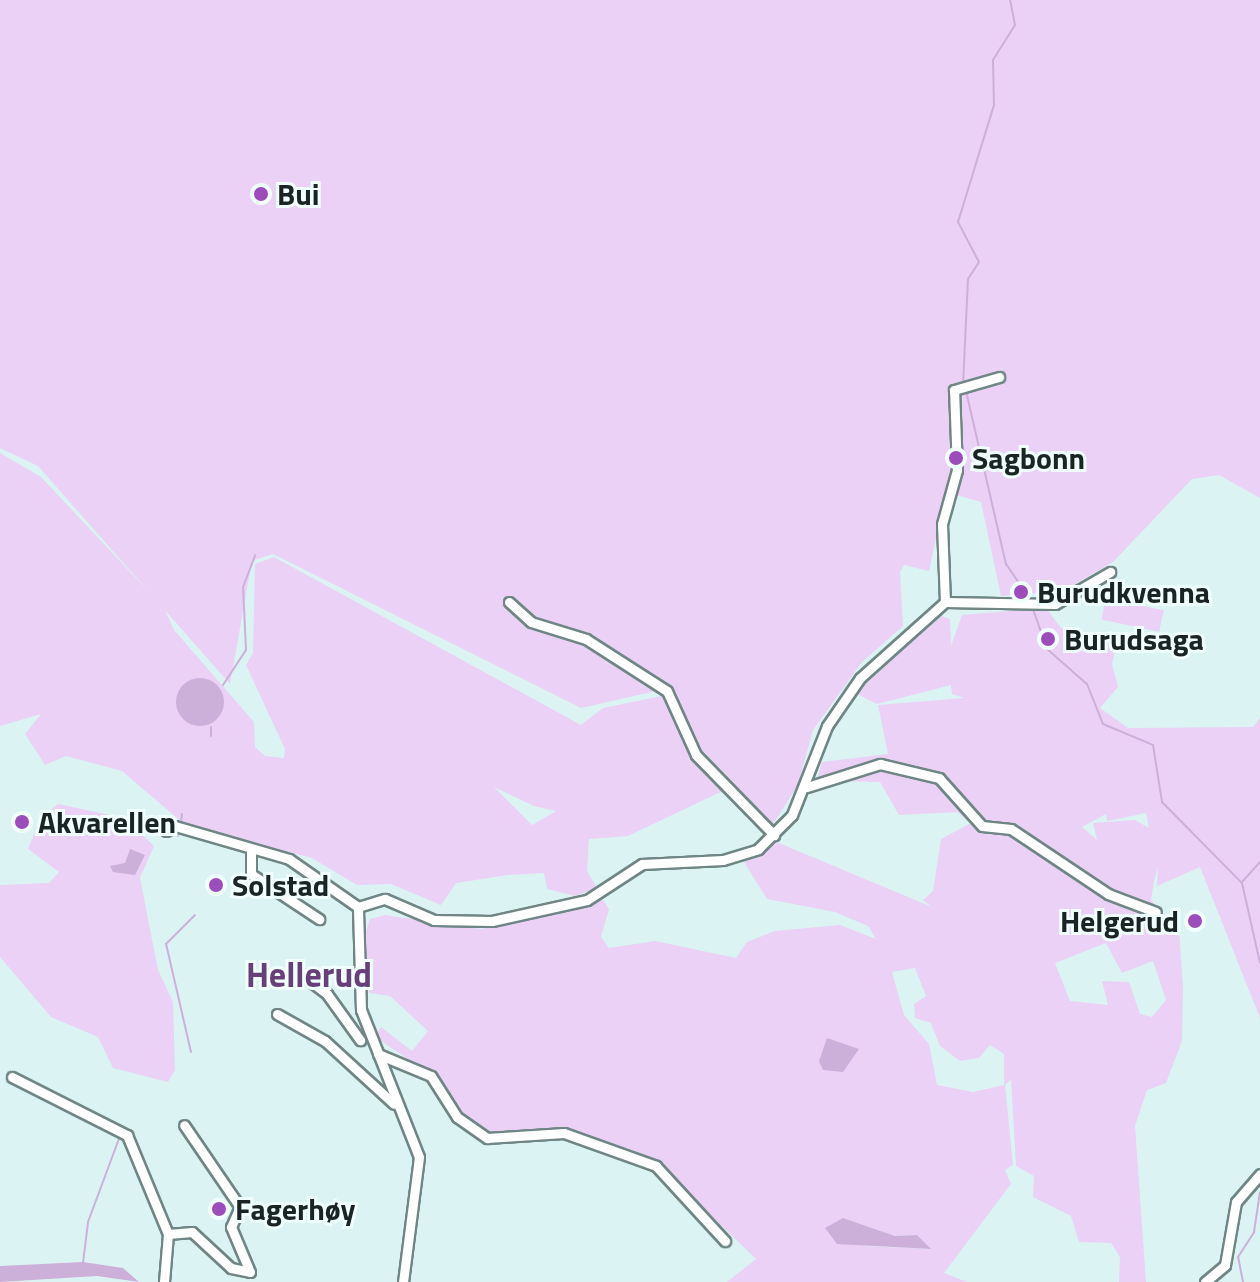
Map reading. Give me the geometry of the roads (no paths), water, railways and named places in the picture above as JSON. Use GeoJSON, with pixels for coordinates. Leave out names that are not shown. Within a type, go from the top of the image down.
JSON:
{"type":"FeatureCollection","features":[{"type":"Feature","properties":{"kind":"street"},"geometry":{"type":"LineString","coordinates":[[945,602],[942,524],[957,470],[959,387],[999,377]]}},
{"type":"Feature","properties":{"kind":"street"},"geometry":{"type":"LineString","coordinates":[[358,907],[385,899],[434,920],[492,921],[587,900],[655,861],[739,858],[774,835],[807,787],[818,744],[853,687],[945,602],[1033,604],[1073,599],[1110,572]]}},
{"type":"Feature","properties":{"kind":"street"},"geometry":{"type":"LineString","coordinates":[[509,602],[531,622],[586,639],[667,691],[696,755],[774,835]]}},
{"type":"Feature","properties":{"kind":"street"},"geometry":{"type":"LineString","coordinates":[[807,787],[880,764],[939,778],[982,826],[1011,829],[1108,894],[1156,912]]}},
{"type":"Feature","properties":{"kind":"street"},"geometry":{"type":"LineString","coordinates":[[166,831],[175,826],[303,865],[358,907]]}},
{"type":"Feature","properties":{"kind":"street"},"geometry":{"type":"LineString","coordinates":[[251,850],[251,874],[319,919]]}},
{"type":"Feature","properties":{"kind":"street"},"geometry":{"type":"LineString","coordinates":[[358,907],[361,1010],[419,1157],[403,1282]]}},
{"type":"Feature","properties":{"kind":"street"},"geometry":{"type":"LineString","coordinates":[[298,972],[327,994],[360,1040]]}},
{"type":"Feature","properties":{"kind":"street"},"geometry":{"type":"LineString","coordinates":[[277,1014],[325,1041],[397,1107]]}},
{"type":"Feature","properties":{"kind":"street"},"geometry":{"type":"LineString","coordinates":[[378,1054],[431,1076],[457,1117],[487,1138],[564,1133],[656,1166],[725,1241]]}},
{"type":"Feature","properties":{"kind":"street"},"geometry":{"type":"LineString","coordinates":[[12,1077],[127,1135],[168,1234],[164,1282]]}},
{"type":"Feature","properties":{"kind":"street"},"geometry":{"type":"LineString","coordinates":[[168,1234],[187,1230],[239,1274],[252,1269],[231,1227],[240,1207],[184,1125]]}},
{"type":"Feature","properties":{"kind":"street"},"geometry":{"type":"LineString","coordinates":[[1205,1282],[1225,1265],[1236,1202],[1260,1174]]}},
{"type":"Feature","properties":{"kind":"waterway"},"geometry":{"type":"LineString","coordinates":[[963,385],[968,279],[979,262],[958,222],[994,105],[993,60],[1015,25],[1010,0]]}},
{"type":"Feature","properties":{"kind":"waterway"},"geometry":{"type":"LineString","coordinates":[[966,391],[1006,564],[1030,599]]}},
{"type":"Feature","properties":{"kind":"waterway"},"geometry":{"type":"LineString","coordinates":[[223,685],[246,650],[243,587],[255,555]]}},
{"type":"Feature","properties":{"kind":"waterway"},"geometry":{"type":"LineString","coordinates":[[1033,609],[1047,649],[1087,684],[1103,724],[1153,745],[1162,802],[1242,883],[1260,963]]}},
{"type":"Feature","properties":{"kind":"waterway"},"geometry":{"type":"LineString","coordinates":[[211,727],[211,736]]}},
{"type":"Feature","properties":{"kind":"waterway"},"geometry":{"type":"LineString","coordinates":[[181,823],[182,814]]}},
{"type":"Feature","properties":{"kind":"waterway"},"geometry":{"type":"LineString","coordinates":[[178,836],[179,832]]}},
{"type":"Feature","properties":{"kind":"waterway"},"geometry":{"type":"LineString","coordinates":[[1242,882],[1260,862]]}},
{"type":"Feature","properties":{"kind":"waterway"},"geometry":{"type":"LineString","coordinates":[[191,1052],[166,944],[195,915]]}},
{"type":"Feature","properties":{"kind":"waterway"},"geometry":{"type":"LineString","coordinates":[[83,1263],[88,1222],[120,1136]]}},
{"type":"Feature","properties":{"kind":"waterway"},"geometry":{"type":"LineString","coordinates":[[1243,1282],[1238,1257],[1254,1232],[1260,1192]]}},
{"type":"Feature","properties":{"kind":"place","name":"Bui"},"geometry":{"type":"Point","coordinates":[261,194]}},
{"type":"Feature","properties":{"kind":"place","name":"Sagbonn"},"geometry":{"type":"Point","coordinates":[956,458]}},
{"type":"Feature","properties":{"kind":"place","name":"Burudkvenna"},"geometry":{"type":"Point","coordinates":[1021,592]}},
{"type":"Feature","properties":{"kind":"place","name":"Burudsaga"},"geometry":{"type":"Point","coordinates":[1048,639]}},
{"type":"Feature","properties":{"kind":"place","name":"Akvarellen"},"geometry":{"type":"Point","coordinates":[22,822]}},
{"type":"Feature","properties":{"kind":"place","name":"Solstad"},"geometry":{"type":"Point","coordinates":[216,885]}},
{"type":"Feature","properties":{"kind":"place","name":"Helgerud"},"geometry":{"type":"Point","coordinates":[1195,921]}},
{"type":"Feature","properties":{"kind":"place","name":"Fagerhøy"},"geometry":{"type":"Point","coordinates":[219,1209]}},
{"type":"Feature","properties":{"kind":"district","name":"Hellerud"},"geometry":{"type":"Point","coordinates":[309,975]}}]}
